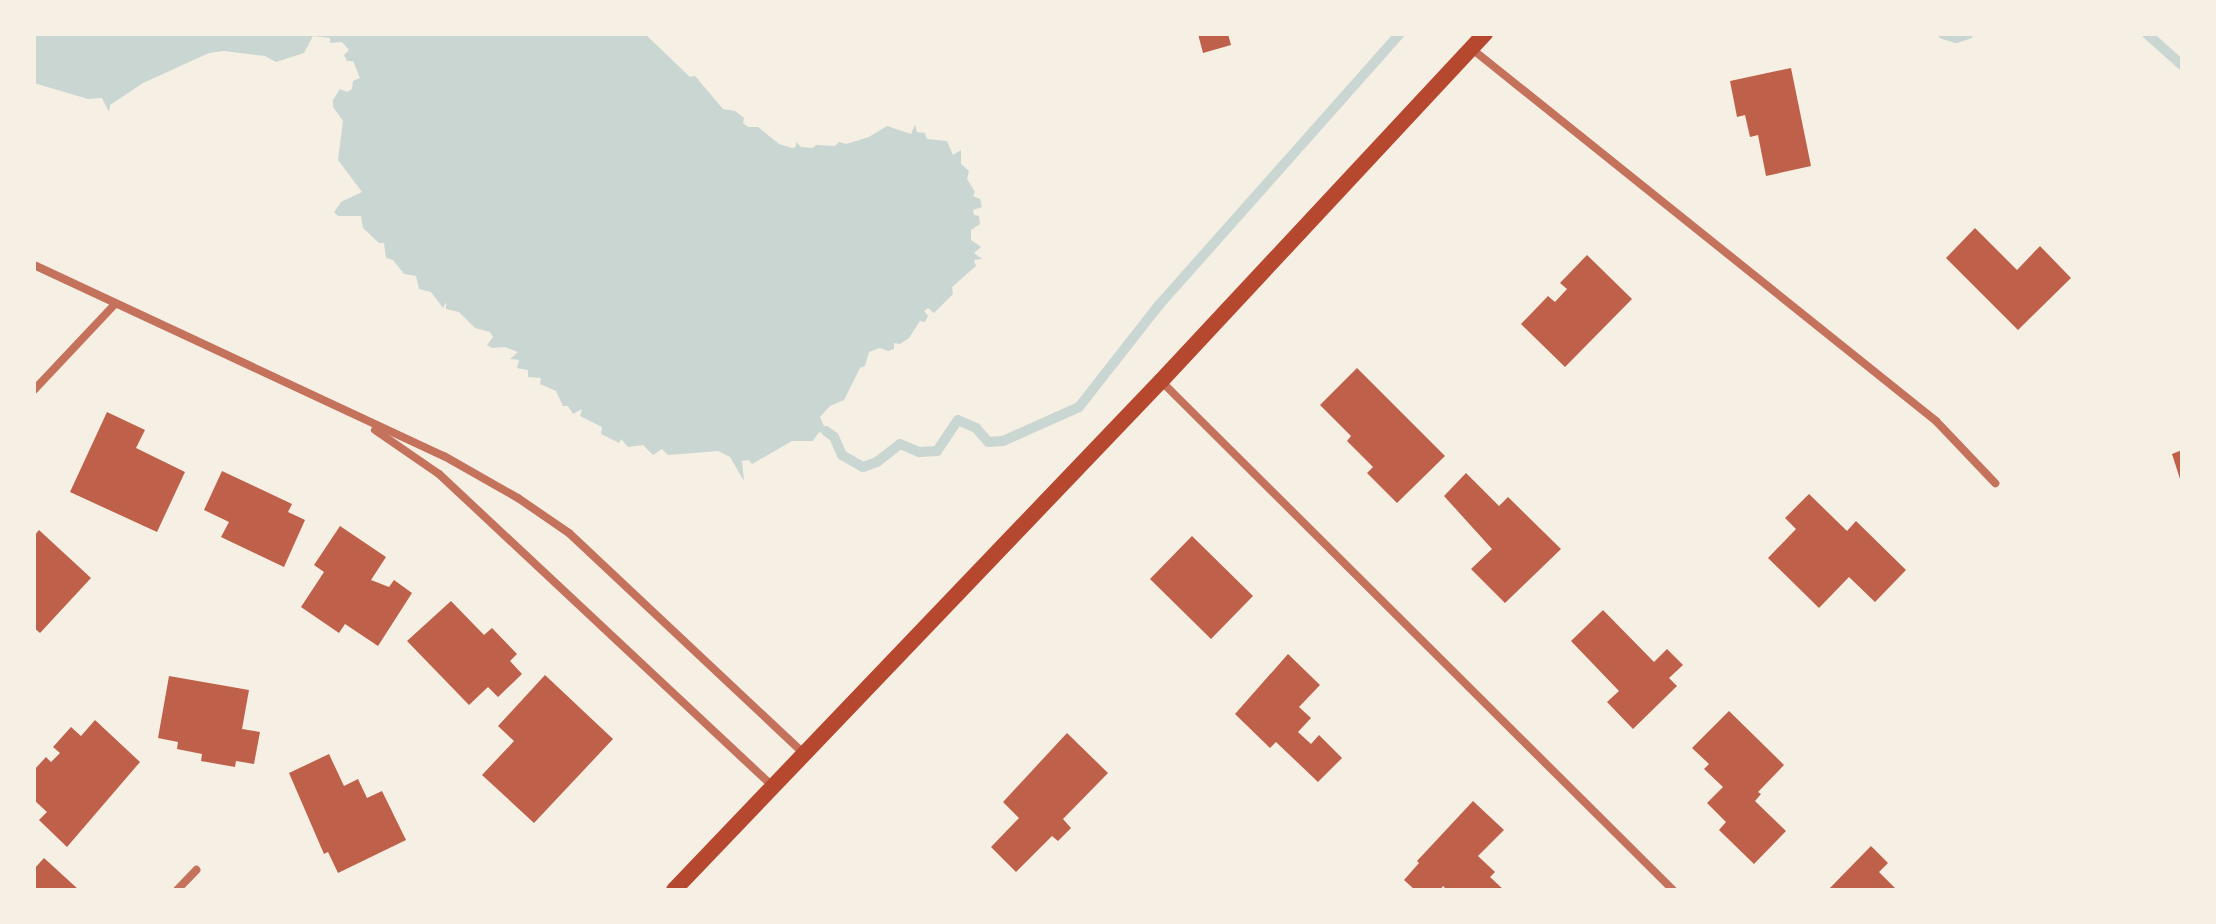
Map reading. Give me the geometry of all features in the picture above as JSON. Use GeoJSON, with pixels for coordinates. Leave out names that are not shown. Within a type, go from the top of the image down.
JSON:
{"type":"FeatureCollection","features":[{"type":"Feature","properties":{"kind":"main road"},"geometry":{"type":"LineString","coordinates":[[674,890],[1161,381],[1485,34]]}},
{"type":"Feature","properties":{"kind":"street"},"geometry":{"type":"LineString","coordinates":[[1471,49],[1936,421],[1995,483]]}},
{"type":"Feature","properties":{"kind":"street"},"geometry":{"type":"LineString","coordinates":[[34,265],[358,419],[444,456],[518,498],[569,533],[803,753]]}},
{"type":"Feature","properties":{"kind":"street"},"geometry":{"type":"LineString","coordinates":[[34,390],[115,304]]}},
{"type":"Feature","properties":{"kind":"street"},"geometry":{"type":"LineString","coordinates":[[1161,381],[1673,890]]}},
{"type":"Feature","properties":{"kind":"street"},"geometry":{"type":"LineString","coordinates":[[358,419],[439,474],[772,786]]}},
{"type":"Feature","properties":{"kind":"street"},"geometry":{"type":"LineString","coordinates":[[177,890],[196,870]]}},
{"type":"Feature","properties":{"kind":"shaded area"},"geometry":{"type":"Polygon","coordinates":[[[34,34],[645,34],[690,77],[695,76],[723,109],[735,111],[744,118],[743,123],[748,127],[758,127],[779,144],[792,148],[796,147],[796,142],[801,147],[835,146],[839,142],[846,144],[869,137],[887,126],[911,134],[915,125],[917,132],[925,133],[927,139],[947,141],[953,155],[961,150],[961,164],[969,171],[967,179],[975,192],[973,196],[980,199],[982,207],[973,210],[974,215],[979,216],[980,224],[971,230],[971,240],[981,247],[974,253],[982,259],[974,260],[976,266],[952,287],[953,294],[934,313],[928,308],[924,311],[928,316],[925,322],[920,321],[909,338],[900,344],[894,343],[894,349],[888,351],[880,348],[869,352],[865,366],[860,368],[844,400],[830,406],[820,417],[826,431],[818,433],[813,441],[792,441],[752,464],[749,460],[742,461],[744,481],[730,457],[718,451],[668,455],[662,449],[653,455],[643,445],[628,447],[621,439],[619,443],[601,434],[602,427],[580,416],[582,409],[573,414],[568,406],[563,406],[556,391],[540,384],[541,378],[528,377],[528,370],[517,368],[519,360],[510,359],[518,352],[487,345],[493,337],[490,332],[475,328],[459,312],[446,309],[446,302],[443,308],[431,292],[419,289],[416,276],[404,274],[393,260],[386,258],[384,243],[379,243],[363,228],[361,216],[338,216],[334,212],[341,202],[362,192],[338,160],[343,121],[333,107],[333,100],[340,89],[347,92],[352,89],[353,81],[360,78],[353,61],[347,61],[344,55],[349,50],[342,42],[330,43],[330,38],[313,36],[304,53],[276,62],[265,56],[224,51],[209,53],[143,83],[110,105],[109,112],[102,98],[88,99],[34,83],[34,34]]]}},
{"type":"Feature","properties":{"kind":"building"},"geometry":{"type":"Polygon","coordinates":[[[1198,34],[1228,34],[1231,45],[1203,53],[1198,34]]]}},
{"type":"Feature","properties":{"kind":"building"},"geometry":{"type":"Polygon","coordinates":[[[1791,68],[1811,166],[1766,176],[1758,135],[1750,137],[1745,115],[1737,117],[1730,81],[1791,68]]]}},
{"type":"Feature","properties":{"kind":"building"},"geometry":{"type":"Polygon","coordinates":[[[1975,228],[2017,270],[2040,246],[2071,278],[2018,330],[1946,258],[1975,228]]]}},
{"type":"Feature","properties":{"kind":"building"},"geometry":{"type":"Polygon","coordinates":[[[1587,255],[1632,299],[1565,367],[1521,324],[1548,296],[1555,302],[1567,289],[1560,283],[1587,255]]]}},
{"type":"Feature","properties":{"kind":"building"},"geometry":{"type":"Polygon","coordinates":[[[1357,368],[1445,456],[1397,503],[1367,473],[1373,467],[1347,441],[1351,436],[1320,405],[1357,368]]]}},
{"type":"Feature","properties":{"kind":"building"},"geometry":{"type":"Polygon","coordinates":[[[107,412],[145,430],[136,448],[185,472],[157,532],[70,492],[107,412]]]}},
{"type":"Feature","properties":{"kind":"building"},"geometry":{"type":"Polygon","coordinates":[[[2182,450],[2182,482],[2181,482],[2172,454],[2182,450]]]}},
{"type":"Feature","properties":{"kind":"building"},"geometry":{"type":"Polygon","coordinates":[[[222,471],[292,504],[288,512],[305,520],[284,567],[221,537],[229,522],[204,510],[222,471]]]}},
{"type":"Feature","properties":{"kind":"building"},"geometry":{"type":"Polygon","coordinates":[[[1466,473],[1499,506],[1508,497],[1561,549],[1505,603],[1471,569],[1492,549],[1444,496],[1466,473]]]}},
{"type":"Feature","properties":{"kind":"building"},"geometry":{"type":"Polygon","coordinates":[[[1809,494],[1847,531],[1856,521],[1906,570],[1875,602],[1849,577],[1819,608],[1768,558],[1796,529],[1785,518],[1809,494]]]}},
{"type":"Feature","properties":{"kind":"building"},"geometry":{"type":"Polygon","coordinates":[[[340,526],[386,557],[371,580],[389,587],[394,580],[412,593],[378,646],[345,624],[339,633],[301,607],[324,572],[314,565],[340,526]]]}},
{"type":"Feature","properties":{"kind":"building"},"geometry":{"type":"Polygon","coordinates":[[[39,530],[91,578],[40,633],[34,628],[34,536],[39,530]]]}},
{"type":"Feature","properties":{"kind":"building"},"geometry":{"type":"Polygon","coordinates":[[[1192,536],[1253,596],[1211,639],[1150,579],[1192,536]]]}},
{"type":"Feature","properties":{"kind":"building"},"geometry":{"type":"Polygon","coordinates":[[[451,601],[484,635],[492,628],[517,654],[510,661],[522,674],[498,697],[488,687],[469,705],[407,641],[451,601]]]}},
{"type":"Feature","properties":{"kind":"building"},"geometry":{"type":"Polygon","coordinates":[[[1603,610],[1654,662],[1667,649],[1683,665],[1669,678],[1677,686],[1633,729],[1607,702],[1619,691],[1571,641],[1603,610]]]}},
{"type":"Feature","properties":{"kind":"building"},"geometry":{"type":"Polygon","coordinates":[[[1288,654],[1320,685],[1299,707],[1311,718],[1298,732],[1311,744],[1319,735],[1342,758],[1318,782],[1276,742],[1270,748],[1235,714],[1288,654]]]}},
{"type":"Feature","properties":{"kind":"building"},"geometry":{"type":"Polygon","coordinates":[[[545,675],[613,739],[534,823],[482,775],[514,741],[498,726],[545,675]]]}},
{"type":"Feature","properties":{"kind":"building"},"geometry":{"type":"Polygon","coordinates":[[[169,676],[249,690],[242,729],[260,732],[254,764],[236,761],[235,767],[201,761],[202,754],[177,749],[178,742],[158,738],[169,676]]]}},
{"type":"Feature","properties":{"kind":"building"},"geometry":{"type":"Polygon","coordinates":[[[1729,711],[1784,765],[1758,792],[1761,794],[1755,801],[1786,831],[1754,864],[1719,830],[1726,822],[1707,803],[1723,787],[1704,769],[1709,764],[1692,748],[1729,711]]]}},
{"type":"Feature","properties":{"kind":"building"},"geometry":{"type":"Polygon","coordinates":[[[95,720],[140,762],[67,847],[39,820],[47,812],[34,800],[34,770],[46,757],[51,762],[60,753],[53,747],[71,727],[81,736],[95,720]]]}},
{"type":"Feature","properties":{"kind":"building"},"geometry":{"type":"Polygon","coordinates":[[[1067,733],[1108,773],[1063,819],[1071,828],[1058,841],[1052,836],[1016,872],[991,847],[1019,818],[1003,802],[1067,733]]]}},
{"type":"Feature","properties":{"kind":"building"},"geometry":{"type":"Polygon","coordinates":[[[329,754],[344,786],[358,779],[367,798],[382,791],[406,840],[338,873],[328,852],[324,854],[289,773],[329,754]]]}},
{"type":"Feature","properties":{"kind":"building"},"geometry":{"type":"Polygon","coordinates":[[[1473,801],[1504,830],[1478,856],[1495,872],[1490,877],[1504,890],[1447,890],[1443,886],[1440,890],[1415,890],[1404,880],[1419,863],[1417,861],[1473,801]]]}},
{"type":"Feature","properties":{"kind":"building"},"geometry":{"type":"Polygon","coordinates":[[[1871,846],[1888,863],[1879,872],[1897,890],[1828,890],[1871,846]]]}},
{"type":"Feature","properties":{"kind":"building"},"geometry":{"type":"Polygon","coordinates":[[[44,858],[79,890],[34,890],[34,869],[44,858]]]}},
{"type":"Feature","properties":{"kind":"waterway"},"geometry":{"type":"LineString","coordinates":[[826,431],[834,437],[842,455],[863,467],[877,462],[900,444],[919,452],[937,451],[958,420],[976,428],[988,442],[1003,441],[1079,407],[1159,305],[1400,34]]}},
{"type":"Feature","properties":{"kind":"waterway"},"geometry":{"type":"LineString","coordinates":[[1943,34],[1956,38],[1968,34]]}},
{"type":"Feature","properties":{"kind":"waterway"},"geometry":{"type":"LineString","coordinates":[[2147,34],[2182,65]]}}]}
